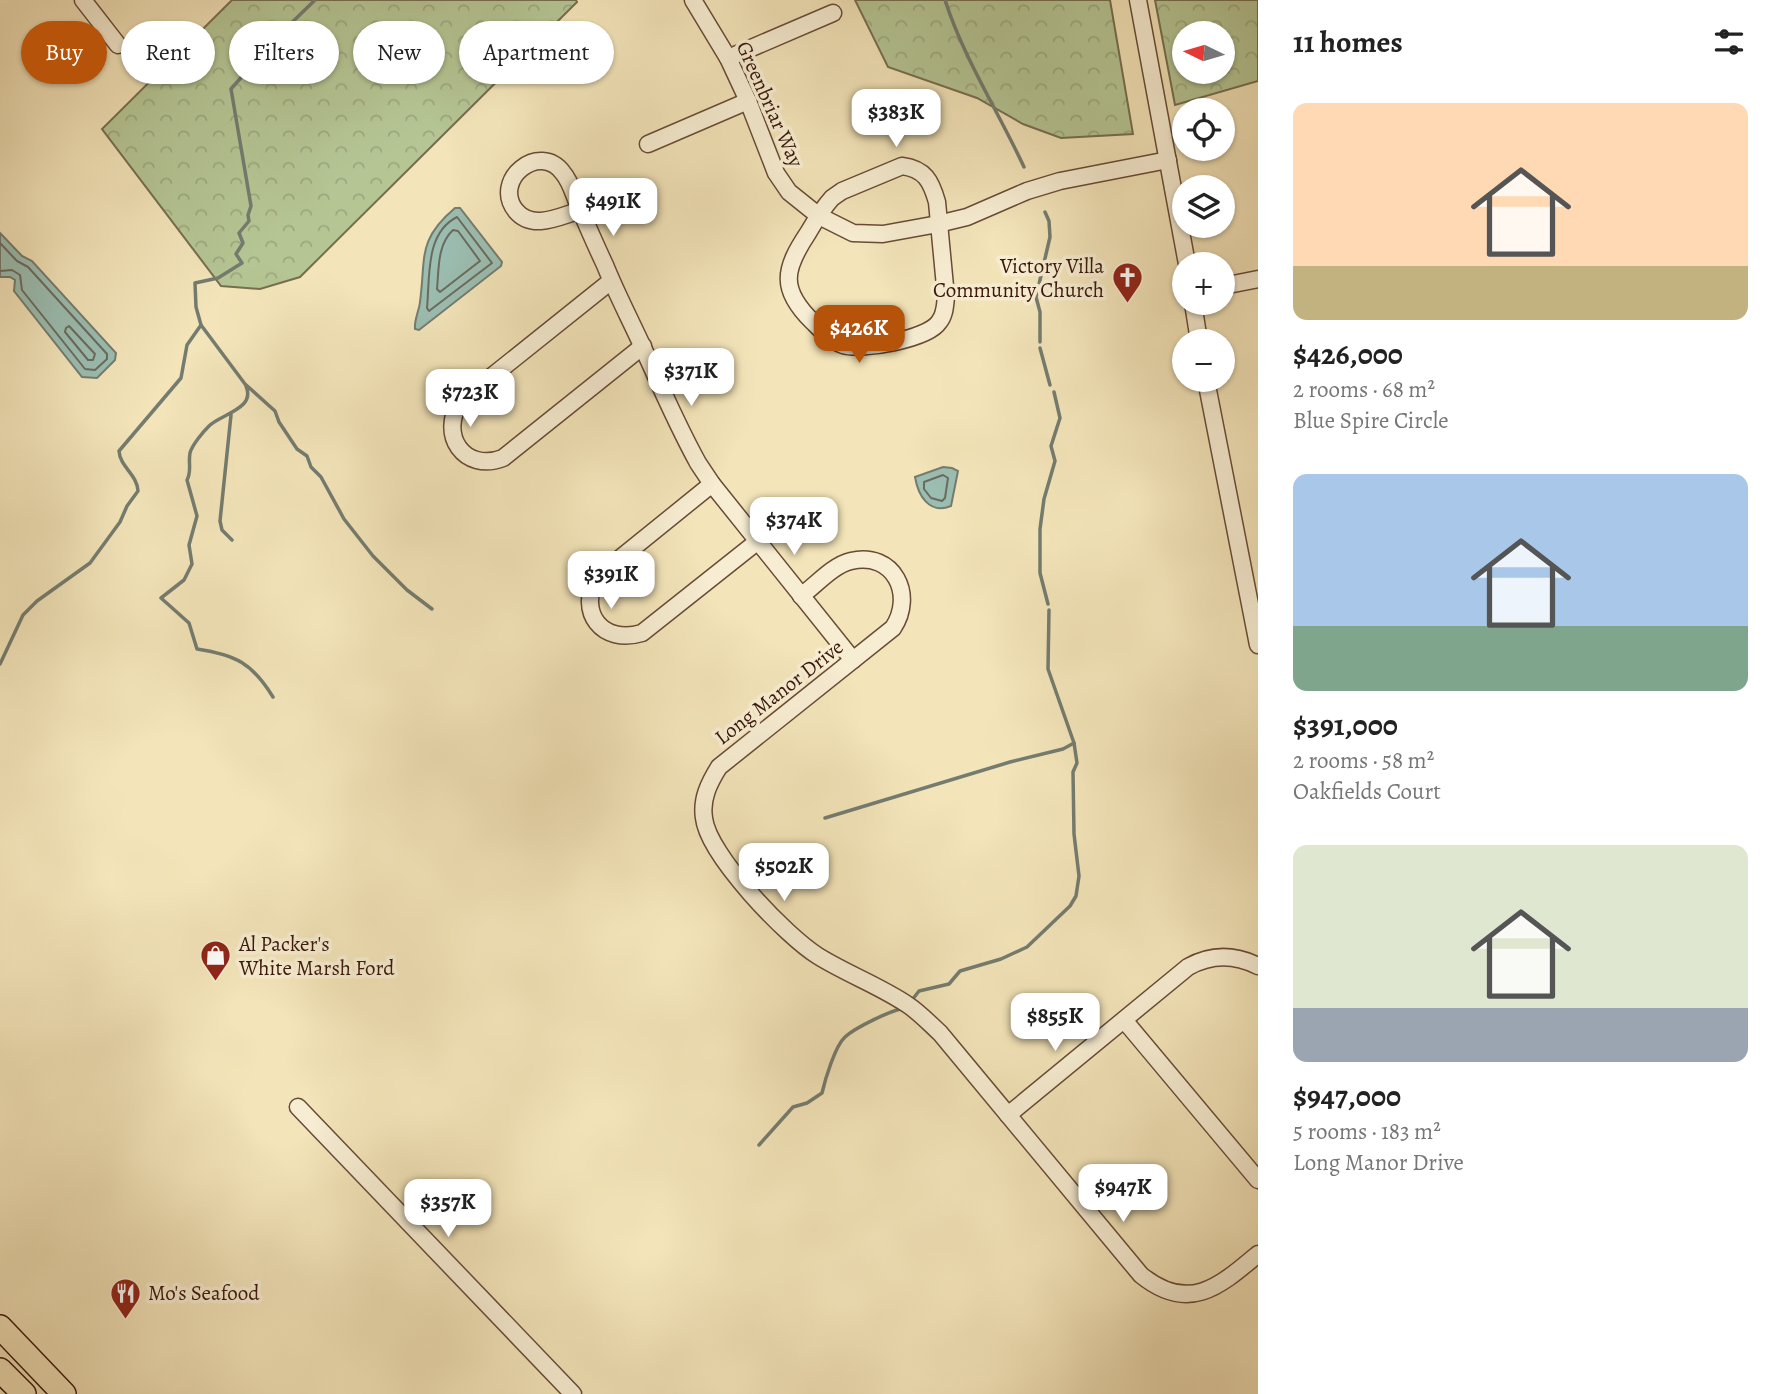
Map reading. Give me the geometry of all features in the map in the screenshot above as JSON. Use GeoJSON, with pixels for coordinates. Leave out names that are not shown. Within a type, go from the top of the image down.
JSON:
{"type":"FeatureCollection","features":[{"type":"Feature","properties":{"kind":"highway"},"geometry":{"type":"LineString","coordinates":[[0,1327],[64,1394]]}},
{"type":"Feature","properties":{"kind":"highway"},"geometry":{"type":"LineString","coordinates":[[0,1370],[24,1394]]}},
{"type":"Feature","properties":{"kind":"street","name":"Greenbriar Way"},"geometry":{"type":"LineString","coordinates":[[693,0],[728,58],[776,173],[789,192],[818,216],[853,233],[867,235],[896,232],[938,224],[967,217],[1027,191],[1060,181],[1168,160]]}},
{"type":"Feature","properties":{"kind":"street"},"geometry":{"type":"LineString","coordinates":[[1138,0],[1185,252]]}},
{"type":"Feature","properties":{"kind":"street"},"geometry":{"type":"LineString","coordinates":[[85,1],[118,45]]}},
{"type":"Feature","properties":{"kind":"street"},"geometry":{"type":"LineString","coordinates":[[728,58],[833,13]]}},
{"type":"Feature","properties":{"kind":"street"},"geometry":{"type":"LineString","coordinates":[[648,144],[748,101]]}},
{"type":"Feature","properties":{"kind":"street"},"geometry":{"type":"LineString","coordinates":[[580,210],[545,222],[528,219],[518,212],[511,202],[509,191],[512,179],[519,169],[529,163],[541,161],[552,164],[566,176],[611,281],[686,442],[712,484],[853,660]]}},
{"type":"Feature","properties":{"kind":"street"},"geometry":{"type":"LineString","coordinates":[[902,166],[913,167],[929,179],[937,202],[946,297],[939,324],[930,331],[913,337],[855,347],[833,341],[798,305],[791,291],[788,268],[791,258],[818,216],[832,198],[842,191],[902,166]]}},
{"type":"Feature","properties":{"kind":"street"},"geometry":{"type":"LineString","coordinates":[[1235,284],[1258,279]]}},
{"type":"Feature","properties":{"kind":"street"},"geometry":{"type":"LineString","coordinates":[[611,281],[461,401],[452,421],[455,442],[464,453],[476,460],[490,462],[503,458],[643,346]]}},
{"type":"Feature","properties":{"kind":"street"},"geometry":{"type":"LineString","coordinates":[[1208,392],[1258,645]]}},
{"type":"Feature","properties":{"kind":"street"},"geometry":{"type":"LineString","coordinates":[[712,484],[597,577],[591,587],[589,599],[590,612],[597,623],[617,636],[642,633],[758,541]]}},
{"type":"Feature","properties":{"kind":"street","name":"Long Manor Drive"},"geometry":{"type":"LineString","coordinates":[[801,596],[838,567],[853,561],[876,562],[894,575],[903,596],[903,608],[893,628],[722,764],[710,782],[704,798],[703,815],[714,846],[784,930],[818,956],[896,998],[920,1014],[940,1033],[1152,1284],[1177,1294],[1204,1292],[1226,1281],[1258,1254]]}},
{"type":"Feature","properties":{"kind":"street"},"geometry":{"type":"LineString","coordinates":[[1008,1115],[1196,962],[1222,956],[1235,957],[1258,966]]}},
{"type":"Feature","properties":{"kind":"street"},"geometry":{"type":"LineString","coordinates":[[1124,1020],[1258,1180]]}},
{"type":"Feature","properties":{"kind":"street"},"geometry":{"type":"LineString","coordinates":[[298,1107],[573,1394]]}},
{"type":"Feature","properties":{"kind":"green space"},"geometry":{"type":"Polygon","coordinates":[[[232,0],[577,2],[558,21],[459,21],[459,84],[494,84],[300,277],[260,289],[221,286],[102,129],[147,84],[215,84],[215,21],[211,21],[232,0]]]}},
{"type":"Feature","properties":{"kind":"green space"},"geometry":{"type":"Polygon","coordinates":[[[855,0],[1110,0],[1133,134],[1061,138],[1023,124],[977,98],[888,67],[855,0]]]}},
{"type":"Feature","properties":{"kind":"green space"},"geometry":{"type":"Polygon","coordinates":[[[1155,0],[1258,0],[1258,81],[1199,98],[1174,98],[1155,0]]]}},
{"type":"Feature","properties":{"kind":"water"},"geometry":{"type":"Polygon","coordinates":[[[455,208],[460,208],[502,262],[501,266],[419,330],[415,329],[429,240],[434,230],[455,208]]]}},
{"type":"Feature","properties":{"kind":"water"},"geometry":{"type":"Polygon","coordinates":[[[0,233],[22,256],[32,261],[116,353],[115,360],[97,378],[82,377],[14,291],[15,280],[0,277],[0,233]]]}},
{"type":"Feature","properties":{"kind":"water"},"geometry":{"type":"Polygon","coordinates":[[[943,467],[958,471],[951,506],[937,508],[926,502],[915,477],[943,467]]]}},
{"type":"Feature","properties":{"kind":"waterway"},"geometry":{"type":"LineString","coordinates":[[315,0],[275,39],[231,89],[251,206],[249,221],[239,233],[243,243],[236,254],[242,263],[218,278],[195,283],[196,307],[201,325],[245,384],[275,411],[297,449],[307,456],[311,467],[321,477],[344,519],[373,556],[407,590],[432,609]]}},
{"type":"Feature","properties":{"kind":"waterway"},"geometry":{"type":"LineString","coordinates":[[945,0],[971,64],[1024,167]]}},
{"type":"Feature","properties":{"kind":"waterway"},"geometry":{"type":"LineString","coordinates":[[1040,342],[1040,312],[1036,297],[1050,237],[1049,221],[1045,212]]}},
{"type":"Feature","properties":{"kind":"waterway"},"geometry":{"type":"LineString","coordinates":[[0,664],[23,615],[37,601],[90,563],[120,522],[138,491],[119,451],[181,378],[187,345],[201,325]]}},
{"type":"Feature","properties":{"kind":"waterway"},"geometry":{"type":"LineString","coordinates":[[1040,348],[1050,385]]}},
{"type":"Feature","properties":{"kind":"waterway"},"geometry":{"type":"LineString","coordinates":[[246,386],[248,394],[242,406],[209,426],[191,450],[187,480],[197,516],[189,545],[192,564],[184,580],[161,598],[189,623],[197,649],[222,654],[242,662],[258,676],[273,697]]}},
{"type":"Feature","properties":{"kind":"waterway"},"geometry":{"type":"LineString","coordinates":[[1048,604],[1040,573],[1040,529],[1044,499],[1055,461],[1051,446],[1060,418],[1054,392]]}},
{"type":"Feature","properties":{"kind":"waterway"},"geometry":{"type":"LineString","coordinates":[[231,415],[220,521],[222,530],[232,540]]}},
{"type":"Feature","properties":{"kind":"waterway"},"geometry":{"type":"LineString","coordinates":[[912,1000],[919,991],[949,984],[960,971],[1001,959],[1027,947],[1070,906],[1076,896],[1079,876],[1074,834],[1073,772],[1077,763],[1074,743],[1048,669],[1049,610]]}},
{"type":"Feature","properties":{"kind":"waterway"},"geometry":{"type":"LineString","coordinates":[[825,818],[1010,762],[1063,749],[1074,743]]}},
{"type":"Feature","properties":{"kind":"waterway"},"geometry":{"type":"LineString","coordinates":[[759,1145],[793,1107],[807,1103],[822,1093],[834,1055],[845,1037],[873,1020],[904,1008]]}},
{"type":"Feature","properties":{"kind":"place","name":"Victory Villa Community Church"},"geometry":{"type":"Point","coordinates":[1127,305]}},
{"type":"Feature","properties":{"kind":"place","name":"Al Packer's White Marsh Ford"},"geometry":{"type":"Point","coordinates":[216,983]}},
{"type":"Feature","properties":{"kind":"place","name":"Mo's Seafood"},"geometry":{"type":"Point","coordinates":[125,1320]}}]}
